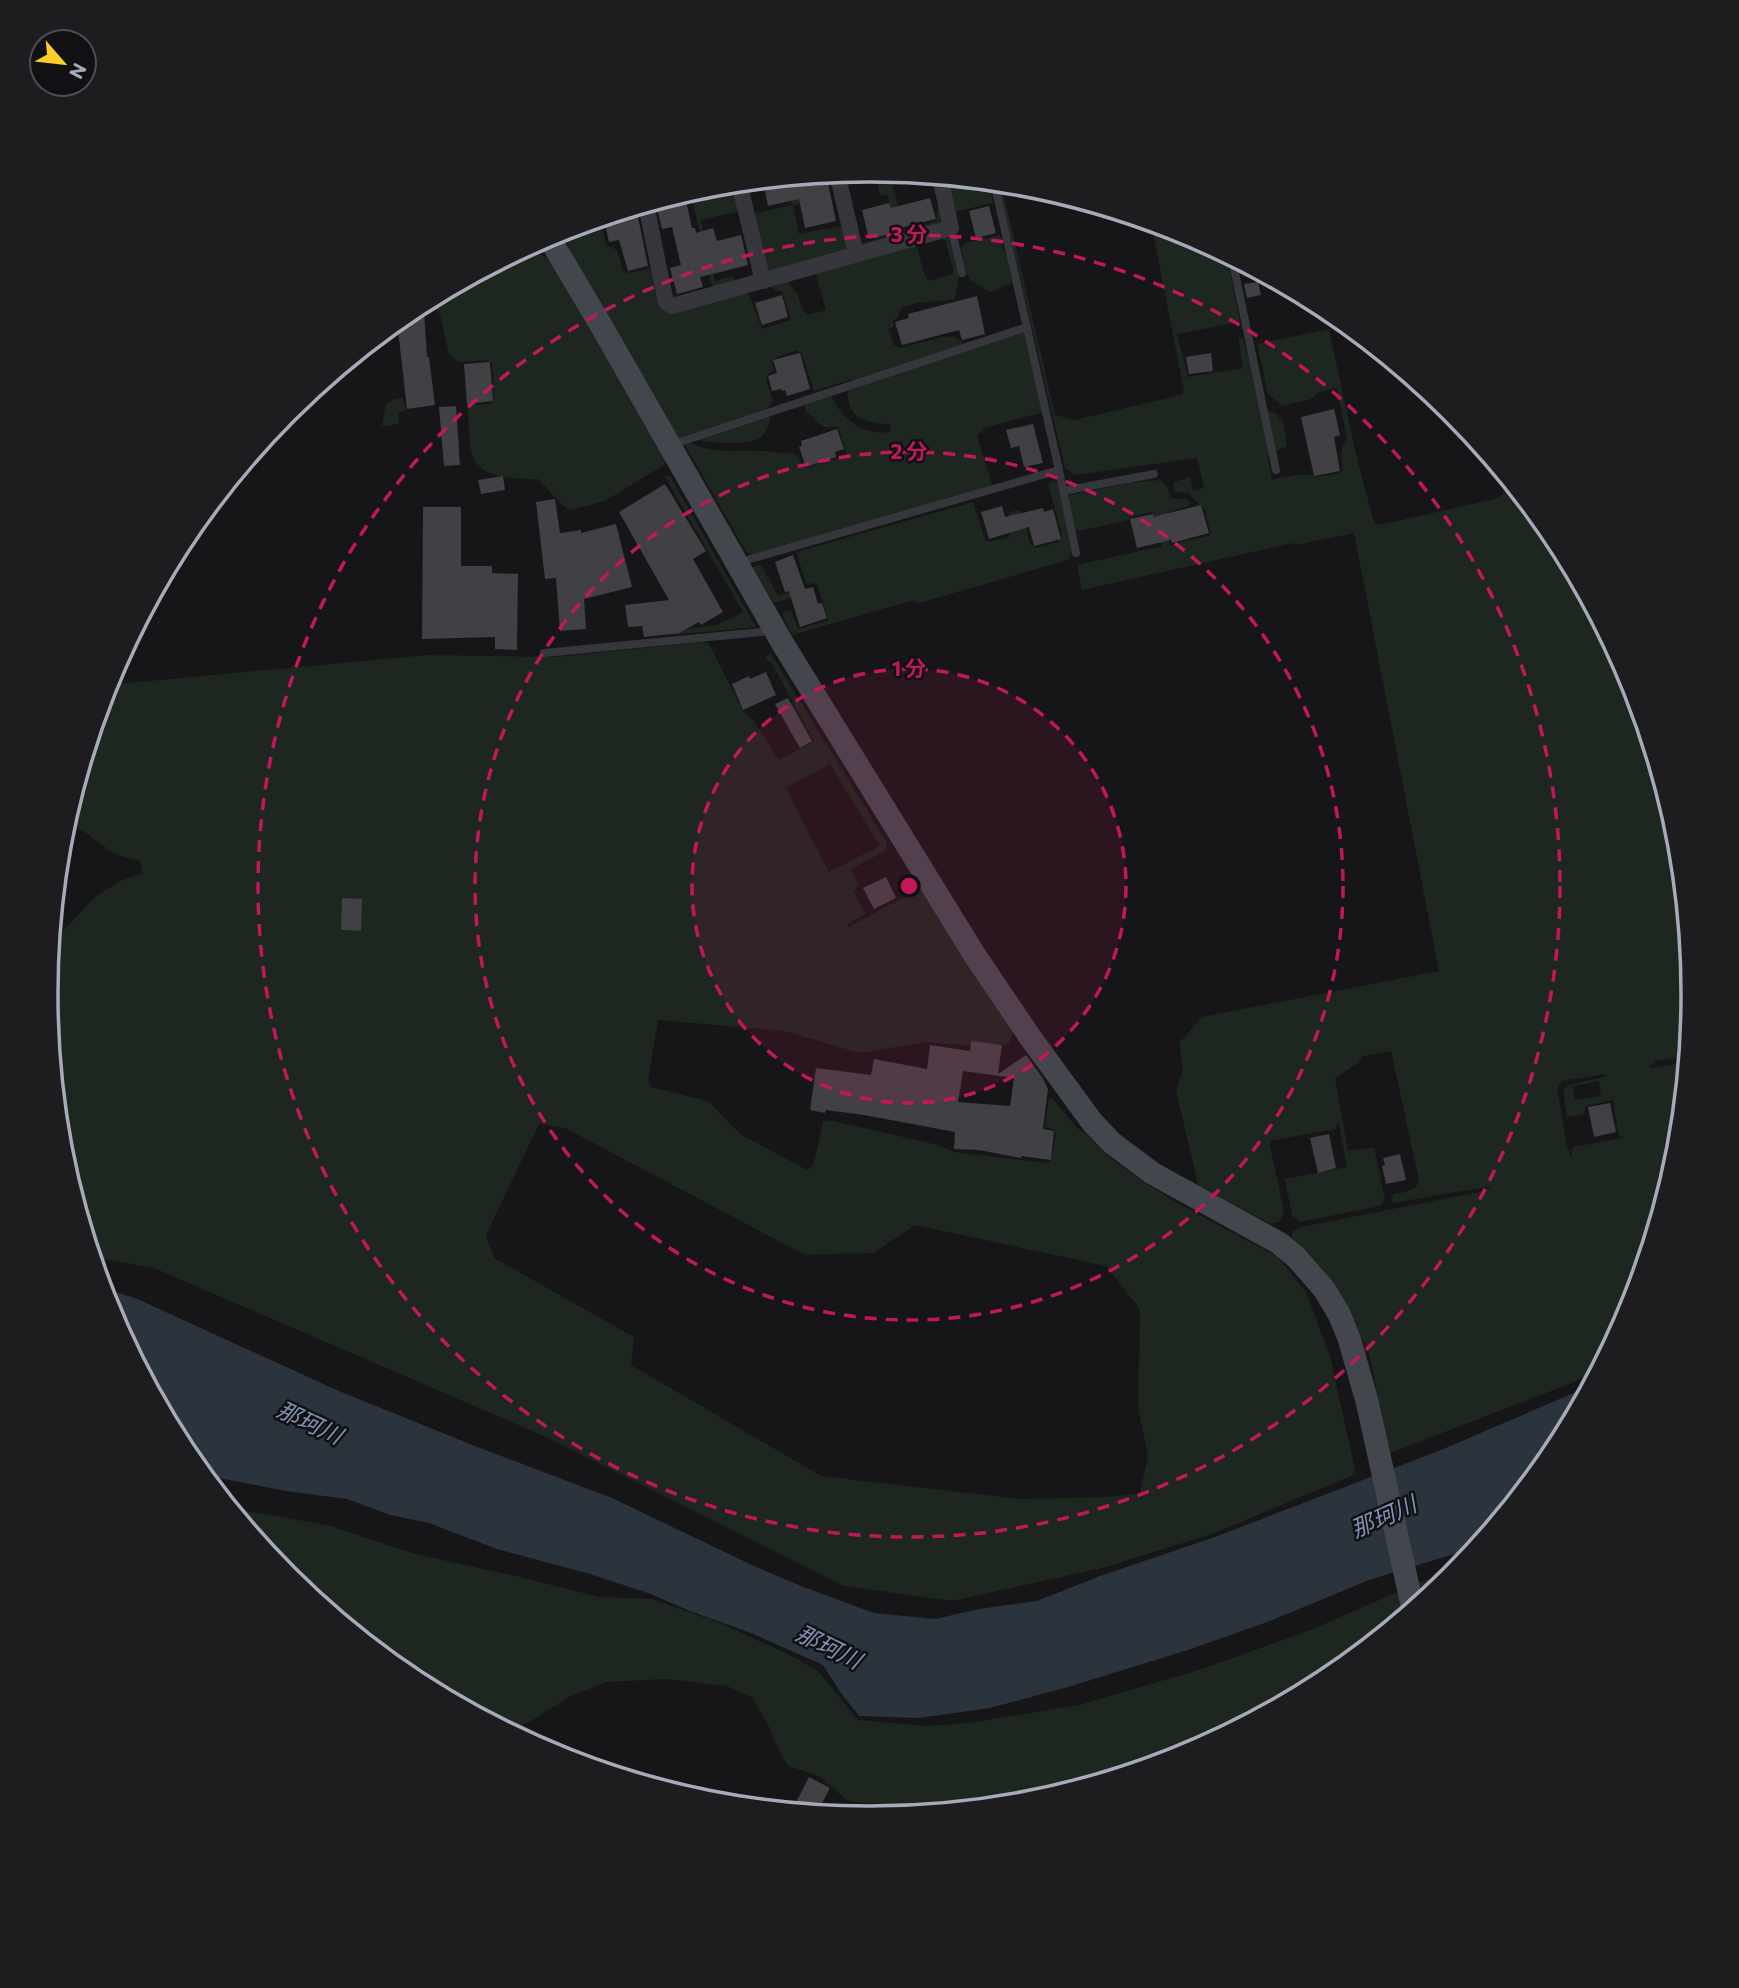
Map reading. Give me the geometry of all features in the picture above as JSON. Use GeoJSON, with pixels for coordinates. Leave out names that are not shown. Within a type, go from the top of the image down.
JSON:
{"type":"FeatureCollection","features":[{"type":"Feature","properties":{"kind":"street"},"geometry":{"type":"LineString","coordinates":[[839,183],[856,254]]}},
{"type":"Feature","properties":{"kind":"street"},"geometry":{"type":"LineString","coordinates":[[648,213],[666,302],[672,306],[951,228],[942,186]]}},
{"type":"Feature","properties":{"kind":"street"},"geometry":{"type":"LineString","coordinates":[[742,193],[763,281]]}},
{"type":"Feature","properties":{"kind":"street"},"geometry":{"type":"LineString","coordinates":[[554,246],[776,630],[974,954],[1092,1122],[1112,1143],[1153,1174],[1279,1243],[1296,1257],[1324,1289],[1339,1314],[1357,1362],[1411,1599]]}},
{"type":"Feature","properties":{"kind":"lane"},"geometry":{"type":"LineString","coordinates":[[997,193],[1076,553]]}},
{"type":"Feature","properties":{"kind":"lane"},"geometry":{"type":"LineString","coordinates":[[951,228],[962,273]]}},
{"type":"Feature","properties":{"kind":"lane"},"geometry":{"type":"LineString","coordinates":[[1234,269],[1276,470]]}},
{"type":"Feature","properties":{"kind":"lane"},"geometry":{"type":"LineString","coordinates":[[670,445],[1027,327]]}},
{"type":"Feature","properties":{"kind":"lane"},"geometry":{"type":"LineString","coordinates":[[737,563],[1059,470]]}},
{"type":"Feature","properties":{"kind":"lane"},"geometry":{"type":"LineString","coordinates":[[1063,491],[1154,474]]}},
{"type":"Feature","properties":{"kind":"lane"},"geometry":{"type":"LineString","coordinates":[[544,653],[776,630]]}},
{"type":"Feature","properties":{"kind":"shaded area"},"geometry":{"type":"Polygon","coordinates":[[[877,182],[896,183],[892,184],[904,228],[907,230],[936,221],[938,207],[942,222],[939,226],[863,246],[863,243],[898,231],[887,195],[880,196],[877,182]]]}},
{"type":"Feature","properties":{"kind":"shaded area"},"geometry":{"type":"Polygon","coordinates":[[[834,183],[834,186],[817,189],[817,199],[793,206],[799,234],[842,226],[847,245],[844,252],[769,272],[752,214],[792,205],[789,187],[794,191],[834,183]]]}},
{"type":"Feature","properties":{"kind":"shaded area"},"geometry":{"type":"Polygon","coordinates":[[[947,186],[991,192],[993,203],[954,212],[947,186]]]}},
{"type":"Feature","properties":{"kind":"shaded area"},"geometry":{"type":"Polygon","coordinates":[[[1000,193],[1004,194],[1055,415],[1075,420],[1181,395],[1184,391],[1153,234],[1230,266],[1226,270],[1230,270],[1240,322],[1177,334],[1188,377],[1243,368],[1239,338],[1243,338],[1262,410],[1275,413],[1283,422],[1287,446],[1267,456],[1272,480],[1299,475],[1330,475],[1343,471],[1342,450],[1347,440],[1337,388],[1319,392],[1311,399],[1282,406],[1268,394],[1257,344],[1329,329],[1358,463],[1374,522],[1379,525],[1499,498],[1506,490],[1572,588],[1598,635],[1619,683],[1654,784],[1674,888],[1680,941],[1681,994],[1679,1056],[1654,1061],[1650,1068],[1678,1063],[1666,1152],[1654,1204],[1619,1305],[1585,1376],[1390,1453],[1369,1354],[1351,1313],[1325,1272],[1291,1237],[1293,1231],[1301,1227],[1484,1191],[1492,1186],[1393,1203],[1391,1200],[1394,1194],[1413,1189],[1419,1180],[1391,1051],[1363,1056],[1358,1063],[1335,1078],[1348,1151],[1374,1147],[1385,1200],[1380,1206],[1300,1222],[1292,1216],[1285,1179],[1347,1167],[1338,1120],[1336,1129],[1269,1141],[1284,1211],[1280,1221],[1271,1224],[1198,1185],[1176,1090],[1183,1070],[1179,1043],[1202,1017],[1439,971],[1354,533],[1295,545],[1293,543],[1082,590],[1077,565],[1162,546],[1152,512],[1129,517],[1129,520],[1079,531],[1075,529],[1068,496],[1131,483],[1161,481],[1173,499],[1187,499],[1190,503],[1189,506],[1173,511],[1165,517],[1170,545],[1211,535],[1205,510],[1188,493],[1175,492],[1173,487],[1174,482],[1190,477],[1193,491],[1204,488],[1197,458],[1076,475],[1065,469],[1000,193]],[[1607,1076],[1562,1081],[1557,1087],[1571,1158],[1573,1147],[1622,1138],[1618,1133],[1613,1100],[1586,1106],[1583,1115],[1567,1117],[1563,1091],[1568,1085],[1607,1076]],[[1599,1081],[1573,1086],[1575,1100],[1601,1096],[1599,1081]]]}},
{"type":"Feature","properties":{"kind":"shaded area"},"geometry":{"type":"Polygon","coordinates":[[[737,194],[741,211],[701,220],[715,281],[733,276],[734,281],[713,289],[693,202],[737,194]]]}},
{"type":"Feature","properties":{"kind":"shaded area"},"geometry":{"type":"Polygon","coordinates":[[[602,228],[606,245],[617,250],[623,271],[629,273],[652,268],[662,304],[746,290],[762,329],[791,320],[782,291],[774,290],[771,283],[787,279],[808,315],[826,310],[815,271],[916,242],[928,281],[953,274],[945,240],[940,238],[941,235],[949,238],[959,276],[955,299],[902,307],[893,321],[894,327],[888,329],[894,345],[900,348],[954,336],[970,348],[1024,333],[1042,410],[1040,413],[984,428],[977,436],[992,484],[990,488],[756,554],[747,553],[685,445],[691,443],[716,450],[794,454],[807,468],[847,455],[838,427],[823,427],[806,411],[804,405],[831,396],[847,419],[862,428],[880,433],[890,432],[891,425],[866,421],[854,413],[850,408],[848,390],[859,387],[853,379],[814,391],[802,354],[797,350],[775,358],[772,362],[774,371],[768,374],[766,379],[773,401],[768,409],[681,439],[677,437],[573,260],[567,241],[602,228]]]}},
{"type":"Feature","properties":{"kind":"shaded area"},"geometry":{"type":"Polygon","coordinates":[[[1000,235],[1012,283],[991,292],[968,276],[961,248],[965,243],[1000,235]]]}},
{"type":"Feature","properties":{"kind":"shaded area"},"geometry":{"type":"Polygon","coordinates":[[[538,254],[549,258],[667,455],[664,465],[605,501],[570,510],[538,479],[501,477],[485,470],[473,457],[470,446],[468,407],[491,404],[494,399],[492,363],[486,360],[459,362],[449,355],[440,315],[436,309],[510,266],[538,254]]]}},
{"type":"Feature","properties":{"kind":"shaded area"},"geometry":{"type":"Polygon","coordinates":[[[403,398],[406,411],[398,412],[399,424],[382,426],[386,404],[403,398]]]}},
{"type":"Feature","properties":{"kind":"shaded area"},"geometry":{"type":"Polygon","coordinates":[[[771,416],[762,436],[749,442],[700,440],[771,416]]]}},
{"type":"Feature","properties":{"kind":"shaded area"},"geometry":{"type":"Polygon","coordinates":[[[670,476],[756,627],[670,635],[670,631],[717,625],[743,612],[665,477],[670,476]]]}},
{"type":"Feature","properties":{"kind":"shaded area"},"geometry":{"type":"Polygon","coordinates":[[[1052,481],[1058,483],[1073,552],[1068,560],[919,603],[914,600],[792,635],[782,613],[791,610],[798,629],[829,620],[817,584],[806,583],[796,552],[973,502],[985,539],[989,542],[1009,537],[1012,530],[1008,516],[1010,512],[1019,510],[1022,512],[1030,544],[1036,548],[1058,542],[1062,534],[1048,485],[1052,481]]]}},
{"type":"Feature","properties":{"kind":"shaded area"},"geometry":{"type":"Polygon","coordinates":[[[761,565],[778,596],[792,591],[793,597],[774,603],[752,567],[761,565]]]}},
{"type":"Feature","properties":{"kind":"shaded area"},"geometry":{"type":"Polygon","coordinates":[[[703,642],[709,644],[743,711],[753,720],[779,760],[814,741],[771,662],[766,660],[766,655],[771,654],[887,843],[885,851],[851,869],[858,884],[854,892],[866,914],[847,924],[849,927],[921,888],[1014,1030],[1009,1043],[1006,1044],[925,1042],[860,1053],[784,1031],[658,1020],[648,1081],[651,1087],[708,1101],[740,1134],[807,1170],[813,1166],[823,1122],[829,1120],[938,1145],[954,1152],[1048,1163],[1051,1161],[1056,1134],[1053,1129],[1045,1127],[1049,1097],[1052,1098],[1077,1128],[1110,1158],[1139,1179],[1177,1203],[1278,1257],[1306,1292],[1330,1356],[1356,1474],[1212,1534],[1106,1567],[953,1601],[844,1586],[546,1437],[154,1268],[102,1259],[85,1204],[65,1100],[59,1047],[59,941],[60,935],[94,898],[120,881],[142,873],[140,861],[116,855],[75,825],[85,784],[120,684],[427,655],[557,657],[703,642]],[[830,764],[786,788],[829,872],[880,846],[830,764]],[[539,1124],[486,1235],[494,1258],[634,1337],[631,1365],[821,1476],[1021,1499],[1108,1497],[1140,1493],[1148,1456],[1138,1408],[1140,1309],[1106,1266],[915,1225],[873,1253],[805,1255],[565,1128],[539,1124]]]}},
{"type":"Feature","properties":{"kind":"shaded area"},"geometry":{"type":"Polygon","coordinates":[[[244,1510],[327,1525],[415,1554],[599,1597],[652,1599],[720,1623],[796,1658],[819,1672],[858,1720],[927,1726],[970,1723],[1079,1705],[1202,1669],[1313,1629],[1434,1577],[1364,1638],[1275,1697],[1229,1722],[1130,1763],[1080,1778],[975,1799],[900,1805],[851,1802],[821,1777],[789,1766],[753,1698],[727,1686],[666,1679],[606,1682],[569,1697],[519,1726],[510,1722],[419,1669],[375,1638],[296,1568],[244,1510]]]}},
{"type":"Feature","properties":{"kind":"water","name":"那珂川"},"geometry":{"type":"Polygon","coordinates":[[[115,1292],[135,1298],[341,1392],[612,1498],[806,1588],[874,1613],[935,1619],[979,1609],[1037,1601],[1100,1576],[1215,1537],[1441,1450],[1577,1392],[1514,1488],[1480,1529],[1454,1554],[1369,1580],[1270,1621],[1191,1649],[1068,1687],[990,1708],[919,1718],[859,1716],[823,1665],[751,1633],[648,1593],[497,1549],[429,1523],[390,1515],[347,1499],[218,1478],[167,1400],[141,1353],[115,1292]]]}},
{"type":"Feature","properties":{"kind":"building"},"geometry":{"type":"Polygon","coordinates":[[[828,184],[836,221],[805,228],[799,199],[768,206],[765,189],[828,184]]]}},
{"type":"Feature","properties":{"kind":"building"},"geometry":{"type":"Polygon","coordinates":[[[930,198],[936,219],[869,239],[862,210],[889,203],[891,208],[930,198]]]}},
{"type":"Feature","properties":{"kind":"building"},"geometry":{"type":"Polygon","coordinates":[[[687,204],[692,228],[695,228],[696,233],[713,228],[717,241],[741,235],[748,265],[700,277],[703,287],[677,294],[670,268],[681,265],[672,227],[662,229],[658,210],[687,204]]]}},
{"type":"Feature","properties":{"kind":"building"},"geometry":{"type":"Polygon","coordinates":[[[989,206],[996,233],[976,238],[969,211],[989,206]]]}},
{"type":"Feature","properties":{"kind":"building"},"geometry":{"type":"Polygon","coordinates":[[[638,216],[648,266],[628,271],[619,240],[609,242],[606,226],[638,216]]]}},
{"type":"Feature","properties":{"kind":"building"},"geometry":{"type":"Polygon","coordinates":[[[1258,282],[1261,295],[1247,298],[1244,284],[1258,282]]]}},
{"type":"Feature","properties":{"kind":"building"},"geometry":{"type":"Polygon","coordinates":[[[782,295],[788,317],[762,325],[755,303],[782,295]]]}},
{"type":"Feature","properties":{"kind":"building"},"geometry":{"type":"Polygon","coordinates":[[[977,296],[985,334],[962,340],[959,330],[902,345],[895,322],[909,318],[908,314],[977,296]]]}},
{"type":"Feature","properties":{"kind":"building"},"geometry":{"type":"Polygon","coordinates":[[[424,316],[427,357],[435,405],[407,409],[398,333],[424,316]]]}},
{"type":"Feature","properties":{"kind":"building"},"geometry":{"type":"Polygon","coordinates":[[[800,353],[810,389],[787,396],[785,390],[772,391],[768,376],[777,373],[773,360],[800,353]]]}},
{"type":"Feature","properties":{"kind":"building"},"geometry":{"type":"Polygon","coordinates":[[[1211,353],[1213,371],[1189,374],[1186,357],[1211,353]]]}},
{"type":"Feature","properties":{"kind":"building"},"geometry":{"type":"Polygon","coordinates":[[[490,362],[493,401],[467,404],[464,364],[490,362]]]}},
{"type":"Feature","properties":{"kind":"building"},"geometry":{"type":"Polygon","coordinates":[[[456,406],[460,465],[444,466],[439,407],[456,406]]]}},
{"type":"Feature","properties":{"kind":"building"},"geometry":{"type":"Polygon","coordinates":[[[1334,409],[1340,435],[1334,437],[1340,471],[1314,476],[1301,417],[1334,409]]]}},
{"type":"Feature","properties":{"kind":"building"},"geometry":{"type":"Polygon","coordinates":[[[1033,424],[1043,463],[1024,467],[1019,446],[1011,448],[1006,430],[1033,424]]]}},
{"type":"Feature","properties":{"kind":"building"},"geometry":{"type":"Polygon","coordinates":[[[837,429],[844,449],[835,452],[836,457],[806,467],[799,447],[802,446],[801,441],[837,429]]]}},
{"type":"Feature","properties":{"kind":"building"},"geometry":{"type":"Polygon","coordinates":[[[503,476],[505,490],[481,494],[478,480],[503,476]]]}},
{"type":"Feature","properties":{"kind":"building"},"geometry":{"type":"Polygon","coordinates":[[[665,484],[706,551],[693,559],[723,612],[701,625],[699,622],[679,633],[644,637],[642,626],[628,627],[625,605],[669,600],[619,512],[665,484]]]}},
{"type":"Feature","properties":{"kind":"building"},"geometry":{"type":"Polygon","coordinates":[[[555,499],[560,533],[581,530],[581,533],[616,524],[632,587],[584,599],[586,629],[560,631],[556,578],[545,579],[536,502],[555,499]]]}},
{"type":"Feature","properties":{"kind":"building"},"geometry":{"type":"Polygon","coordinates":[[[1201,505],[1209,533],[1172,543],[1171,540],[1137,548],[1130,519],[1153,514],[1153,517],[1201,505]]]}},
{"type":"Feature","properties":{"kind":"building"},"geometry":{"type":"Polygon","coordinates":[[[1002,506],[1005,517],[1043,508],[1044,512],[1053,509],[1061,539],[1034,546],[1029,527],[989,539],[981,512],[1002,506]]]}},
{"type":"Feature","properties":{"kind":"building"},"geometry":{"type":"Polygon","coordinates":[[[423,507],[461,507],[461,566],[492,566],[492,573],[518,574],[517,650],[495,649],[495,637],[422,639],[423,507]]]}},
{"type":"Feature","properties":{"kind":"building"},"geometry":{"type":"Polygon","coordinates":[[[793,555],[805,589],[813,587],[818,604],[822,603],[827,618],[800,627],[789,591],[785,592],[775,562],[793,555]]]}},
{"type":"Feature","properties":{"kind":"building"},"geometry":{"type":"Polygon","coordinates":[[[766,672],[776,695],[743,710],[732,684],[766,672]]]}},
{"type":"Feature","properties":{"kind":"building"},"geometry":{"type":"Polygon","coordinates":[[[788,698],[812,741],[800,748],[775,704],[788,698]]]}},
{"type":"Feature","properties":{"kind":"building"},"geometry":{"type":"Polygon","coordinates":[[[886,877],[896,898],[874,909],[863,888],[886,877]]]}},
{"type":"Feature","properties":{"kind":"building"},"geometry":{"type":"Polygon","coordinates":[[[342,898],[362,899],[361,931],[341,930],[342,898]]]}},
{"type":"Feature","properties":{"kind":"building"},"geometry":{"type":"Polygon","coordinates":[[[971,1041],[1002,1045],[998,1074],[1026,1055],[1048,1089],[1043,1129],[1054,1131],[1051,1160],[954,1149],[955,1132],[864,1115],[810,1110],[816,1068],[871,1075],[874,1059],[927,1069],[930,1045],[970,1051],[971,1041]],[[963,1071],[958,1102],[1010,1106],[1014,1078],[963,1071]]]}},
{"type":"Feature","properties":{"kind":"building"},"geometry":{"type":"Polygon","coordinates":[[[1610,1103],[1616,1132],[1594,1137],[1588,1107],[1610,1103]]]}},
{"type":"Feature","properties":{"kind":"building"},"geometry":{"type":"Polygon","coordinates":[[[1329,1134],[1336,1168],[1318,1173],[1310,1138],[1329,1134]]]}},
{"type":"Feature","properties":{"kind":"building"},"geometry":{"type":"Polygon","coordinates":[[[1400,1154],[1406,1180],[1386,1184],[1383,1158],[1400,1154]]]}},
{"type":"Feature","properties":{"kind":"building"},"geometry":{"type":"Polygon","coordinates":[[[809,1777],[830,1788],[822,1804],[796,1802],[809,1777]]]}}]}
